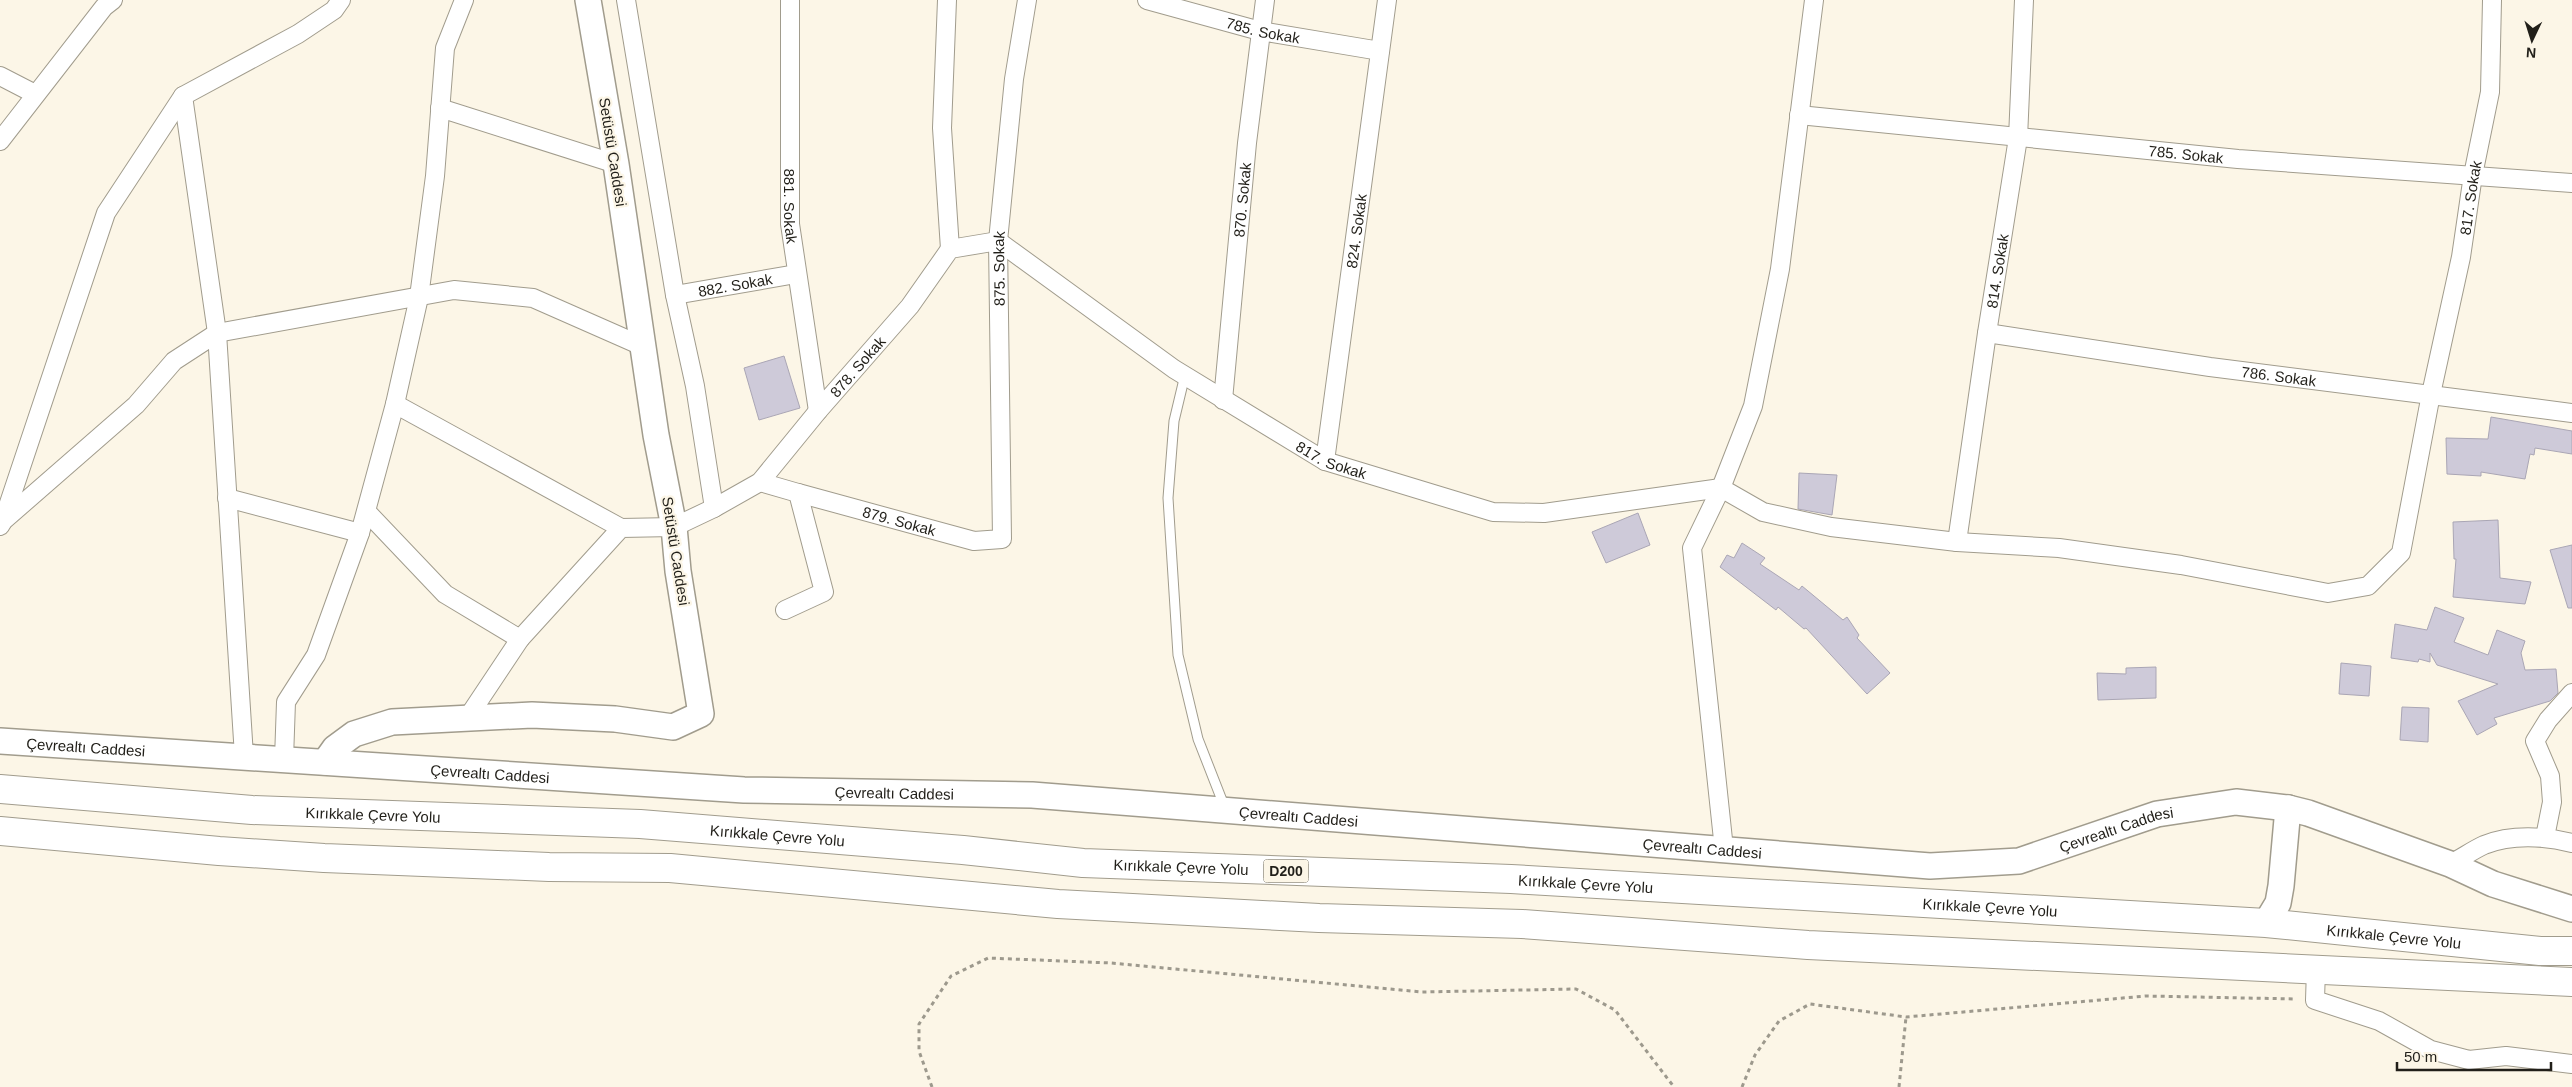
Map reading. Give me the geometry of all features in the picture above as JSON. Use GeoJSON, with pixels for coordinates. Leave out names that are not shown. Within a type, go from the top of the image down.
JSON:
{"type":"FeatureCollection","features":[{"type":"Feature","properties":{"kind":"highway","name":"Kırıkkale Çevre Yolu"},"geometry":{"type":"LineString","coordinates":[[0,789],[252,810],[656,825],[963,850],[1083,863],[1511,879],[2266,923],[2540,951],[2572,951]]}},
{"type":"Feature","properties":{"kind":"highway"},"geometry":{"type":"LineString","coordinates":[[0,831],[219,851],[314,857],[549,867],[670,868],[1058,904],[1319,918],[1522,924],[1808,945],[2572,982]]}},
{"type":"Feature","properties":{"kind":"main road","name":"Setüstü Caddesi"},"geometry":{"type":"LineString","coordinates":[[325,762],[335,748],[354,734],[392,722],[532,715],[615,719],[673,727],[702,714],[678,571],[674,527],[642,346],[616,164],[588,0]]}},
{"type":"Feature","properties":{"kind":"main road","name":"Çevrealtı Caddesi"},"geometry":{"type":"LineString","coordinates":[[0,741],[744,790],[1032,795],[1930,866],[2019,861],[2157,814],[2236,802],[2288,808],[2308,813],[2450,864],[2493,884],[2572,909]]}},
{"type":"Feature","properties":{"kind":"main road"},"geometry":{"type":"LineString","coordinates":[[2266,923],[2278,903],[2282,886],[2288,808]]}},
{"type":"Feature","properties":{"kind":"street"},"geometry":{"type":"LineString","coordinates":[[0,141],[104,7],[114,0]]}},
{"type":"Feature","properties":{"kind":"street"},"geometry":{"type":"LineString","coordinates":[[1,524],[106,213],[183,96],[298,34],[334,10],[341,0]]}},
{"type":"Feature","properties":{"kind":"street"},"geometry":{"type":"LineString","coordinates":[[284,759],[286,702],[316,655],[367,512],[395,404],[419,297],[435,176],[445,48],[464,0]]}},
{"type":"Feature","properties":{"kind":"street"},"geometry":{"type":"LineString","coordinates":[[626,0],[675,295],[695,386],[714,508]]}},
{"type":"Feature","properties":{"kind":"street","name":"881. Sokak"},"geometry":{"type":"LineString","coordinates":[[790,0],[790,224],[818,411]]}},
{"type":"Feature","properties":{"kind":"street"},"geometry":{"type":"LineString","coordinates":[[947,0],[942,128],[950,249],[998,241]]}},
{"type":"Feature","properties":{"kind":"street","name":"875. Sokak"},"geometry":{"type":"LineString","coordinates":[[1002,539],[998,241],[1014,79],[1027,0]]}},
{"type":"Feature","properties":{"kind":"street","name":"785. Sokak"},"geometry":{"type":"LineString","coordinates":[[1147,0],[1260,31],[1380,52]]}},
{"type":"Feature","properties":{"kind":"street","name":"870. Sokak"},"geometry":{"type":"LineString","coordinates":[[1223,400],[1260,31],[1265,0]]}},
{"type":"Feature","properties":{"kind":"street","name":"824. Sokak"},"geometry":{"type":"LineString","coordinates":[[1325,461],[1387,0]]}},
{"type":"Feature","properties":{"kind":"street"},"geometry":{"type":"LineString","coordinates":[[1724,849],[1692,548],[1721,488],[1752,406],[1780,269],[1814,0]]}},
{"type":"Feature","properties":{"kind":"street","name":"814. Sokak"},"geometry":{"type":"LineString","coordinates":[[1957,542],[1987,333],[2018,138],[2024,0]]}},
{"type":"Feature","properties":{"kind":"street","name":"817. Sokak"},"geometry":{"type":"LineString","coordinates":[[998,241],[1184,375],[1325,461],[1493,512],[1544,514],[1721,488],[1763,512],[1831,527],[1957,542],[2059,548],[2181,564],[2328,593],[2368,586],[2401,553],[2431,394],[2460,257],[2473,175],[2490,92],[2492,0]]}},
{"type":"Feature","properties":{"kind":"street"},"geometry":{"type":"LineString","coordinates":[[0,76],[35,94]]}},
{"type":"Feature","properties":{"kind":"street"},"geometry":{"type":"LineString","coordinates":[[183,96],[217,333],[244,756]]}},
{"type":"Feature","properties":{"kind":"street"},"geometry":{"type":"LineString","coordinates":[[440,108],[616,164]]}},
{"type":"Feature","properties":{"kind":"street","name":"785. Sokak"},"geometry":{"type":"LineString","coordinates":[[1800,115],[2238,159],[2572,183]]}},
{"type":"Feature","properties":{"kind":"street","name":"878. Sokak"},"geometry":{"type":"LineString","coordinates":[[760,482],[818,411],[910,306],[950,249]]}},
{"type":"Feature","properties":{"kind":"street","name":"882. Sokak"},"geometry":{"type":"LineString","coordinates":[[675,295],[796,274]]}},
{"type":"Feature","properties":{"kind":"street"},"geometry":{"type":"LineString","coordinates":[[1,524],[136,406],[174,361],[217,333],[454,290],[533,298],[642,346]]}},
{"type":"Feature","properties":{"kind":"street","name":"786. Sokak"},"geometry":{"type":"LineString","coordinates":[[1987,333],[2210,367],[2572,413]]}},
{"type":"Feature","properties":{"kind":"street"},"geometry":{"type":"LineString","coordinates":[[395,404],[621,528],[674,527],[714,508],[760,482]]}},
{"type":"Feature","properties":{"kind":"street","name":"879. Sokak"},"geometry":{"type":"LineString","coordinates":[[760,482],[974,540],[1002,539]]}},
{"type":"Feature","properties":{"kind":"street"},"geometry":{"type":"LineString","coordinates":[[785,610],[824,592],[798,493]]}},
{"type":"Feature","properties":{"kind":"street"},"geometry":{"type":"LineString","coordinates":[[227,498],[360,534]]}},
{"type":"Feature","properties":{"kind":"street"},"geometry":{"type":"LineString","coordinates":[[367,512],[445,594],[520,639]]}},
{"type":"Feature","properties":{"kind":"street"},"geometry":{"type":"LineString","coordinates":[[468,717],[520,639],[621,528]]}},
{"type":"Feature","properties":{"kind":"street"},"geometry":{"type":"LineString","coordinates":[[2545,836],[2552,802],[2550,776],[2535,741],[2548,720],[2572,693]]}},
{"type":"Feature","properties":{"kind":"street"},"geometry":{"type":"LineString","coordinates":[[2450,864],[2485,845],[2545,836],[2572,843]]}},
{"type":"Feature","properties":{"kind":"street"},"geometry":{"type":"LineString","coordinates":[[2316,969],[2315,1000],[2379,1021],[2431,1050],[2469,1060],[2506,1056],[2572,1064]]}},
{"type":"Feature","properties":{"kind":"lane"},"geometry":{"type":"LineString","coordinates":[[1184,375],[1174,421],[1168,498],[1178,655],[1198,739],[1225,810]]}},
{"type":"Feature","properties":{"kind":"path"},"geometry":{"type":"LineString","coordinates":[[932,1087],[918,1051],[919,1024],[951,976],[988,958],[1111,963],[1422,992],[1576,990],[1615,1010],[1674,1087]]}},
{"type":"Feature","properties":{"kind":"path"},"geometry":{"type":"LineString","coordinates":[[1742,1087],[1755,1055],[1779,1021],[1810,1004],[1906,1017],[2146,996],[2315,1000]]}},
{"type":"Feature","properties":{"kind":"path"},"geometry":{"type":"LineString","coordinates":[[1899,1087],[1906,1017]]}},
{"type":"Feature","properties":{"kind":"building"},"geometry":{"type":"Polygon","coordinates":[[[784,356],[800,408],[759,420],[744,368],[784,356]]]}},
{"type":"Feature","properties":{"kind":"building"},"geometry":{"type":"Polygon","coordinates":[[[2491,417],[2572,431],[2572,454],[2535,448],[2534,455],[2530,454],[2525,479],[2481,472],[2481,476],[2447,474],[2446,438],[2488,439],[2491,417]]]}},
{"type":"Feature","properties":{"kind":"building"},"geometry":{"type":"Polygon","coordinates":[[[1799,473],[1837,475],[1832,515],[1798,509],[1799,473]]]}},
{"type":"Feature","properties":{"kind":"building"},"geometry":{"type":"Polygon","coordinates":[[[1638,513],[1650,545],[1606,563],[1592,532],[1638,513]]]}},
{"type":"Feature","properties":{"kind":"building"},"geometry":{"type":"Polygon","coordinates":[[[2498,520],[2500,578],[2531,582],[2525,604],[2453,597],[2456,559],[2454,559],[2453,522],[2498,520]]]}},
{"type":"Feature","properties":{"kind":"building"},"geometry":{"type":"Polygon","coordinates":[[[1742,543],[1765,558],[1760,564],[1799,590],[1802,586],[1843,620],[1847,617],[1859,635],[1857,638],[1890,673],[1867,694],[1806,628],[1804,629],[1778,607],[1776,610],[1720,567],[1727,555],[1734,558],[1742,543]]]}},
{"type":"Feature","properties":{"kind":"building"},"geometry":{"type":"Polygon","coordinates":[[[2572,545],[2572,608],[2568,608],[2550,550],[2572,545]]]}},
{"type":"Feature","properties":{"kind":"building"},"geometry":{"type":"Polygon","coordinates":[[[2435,607],[2464,618],[2454,642],[2488,655],[2497,630],[2525,641],[2521,653],[2525,670],[2556,669],[2558,693],[2550,701],[2494,718],[2497,724],[2477,735],[2458,701],[2498,684],[2437,665],[2430,653],[2430,662],[2419,659],[2418,662],[2391,658],[2395,624],[2427,630],[2435,607]]]}},
{"type":"Feature","properties":{"kind":"building"},"geometry":{"type":"Polygon","coordinates":[[[2341,663],[2371,666],[2369,696],[2339,694],[2341,663]]]}},
{"type":"Feature","properties":{"kind":"building"},"geometry":{"type":"Polygon","coordinates":[[[2156,667],[2156,698],[2098,700],[2097,673],[2126,674],[2126,668],[2156,667]]]}},
{"type":"Feature","properties":{"kind":"building"},"geometry":{"type":"Polygon","coordinates":[[[2402,707],[2429,708],[2428,742],[2400,740],[2402,707]]]}}]}
